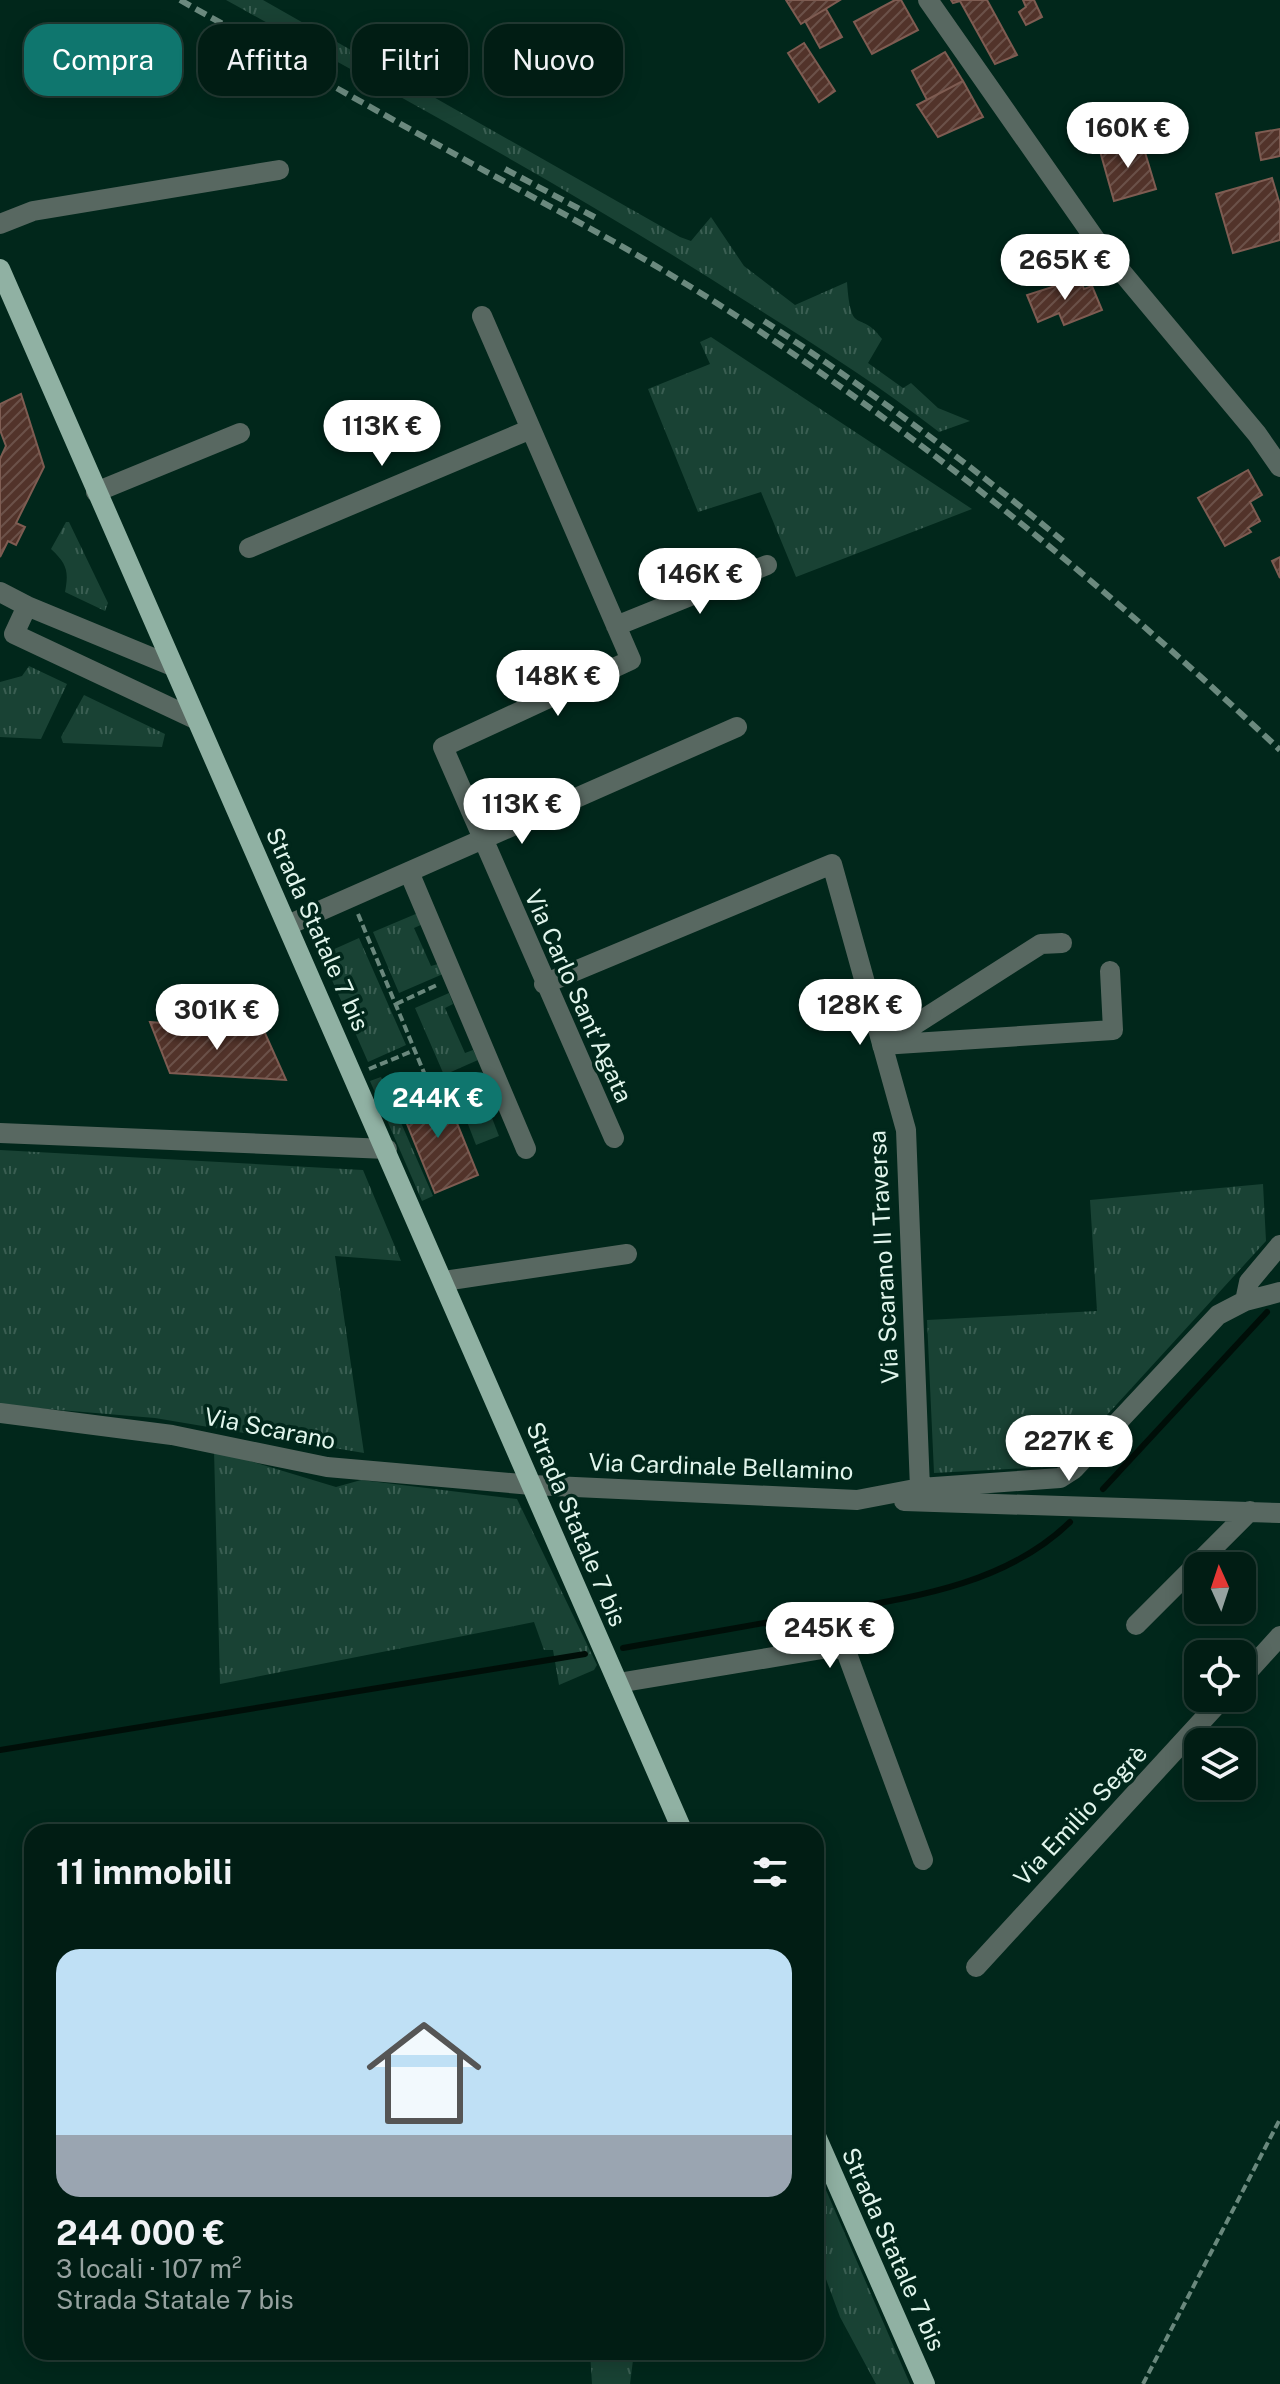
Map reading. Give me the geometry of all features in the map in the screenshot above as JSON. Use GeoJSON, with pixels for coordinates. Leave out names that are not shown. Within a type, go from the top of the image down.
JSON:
{"type":"FeatureCollection","features":[{"type":"Feature","properties":{"kind":"main road","name":"Strada Statale 7 bis"},"geometry":{"type":"LineString","coordinates":[[0,269],[170,665],[387,1149],[680,1824]]}},
{"type":"Feature","properties":{"kind":"main road","name":"Strada Statale 7 bis"},"geometry":{"type":"LineString","coordinates":[[824,2154],[925,2384]]}},
{"type":"Feature","properties":{"kind":"street"},"geometry":{"type":"LineString","coordinates":[[928,0],[1100,246],[1257,434],[1280,467]]}},
{"type":"Feature","properties":{"kind":"street"},"geometry":{"type":"LineString","coordinates":[[0,224],[33,211],[279,170]]}},
{"type":"Feature","properties":{"kind":"street","name":"Via Carlo Sant'Agata"},"geometry":{"type":"LineString","coordinates":[[482,316],[631,660],[443,747],[480,840],[614,1138]]}},
{"type":"Feature","properties":{"kind":"street"},"geometry":{"type":"LineString","coordinates":[[249,548],[531,429]]}},
{"type":"Feature","properties":{"kind":"street"},"geometry":{"type":"LineString","coordinates":[[96,492],[240,433]]}},
{"type":"Feature","properties":{"kind":"street"},"geometry":{"type":"LineString","coordinates":[[616,626],[767,565]]}},
{"type":"Feature","properties":{"kind":"street"},"geometry":{"type":"LineString","coordinates":[[0,592],[170,665]]}},
{"type":"Feature","properties":{"kind":"street"},"geometry":{"type":"LineString","coordinates":[[27,606],[7,631],[195,719]]}},
{"type":"Feature","properties":{"kind":"street"},"geometry":{"type":"LineString","coordinates":[[288,925],[737,727]]}},
{"type":"Feature","properties":{"kind":"street","name":"Via Scarano II Traversa"},"geometry":{"type":"LineString","coordinates":[[544,984],[832,864],[906,1130],[920,1488]]}},
{"type":"Feature","properties":{"kind":"street"},"geometry":{"type":"LineString","coordinates":[[409,872],[526,1149]]}},
{"type":"Feature","properties":{"kind":"street"},"geometry":{"type":"LineString","coordinates":[[882,1045],[1041,944],[1062,943]]}},
{"type":"Feature","properties":{"kind":"street"},"geometry":{"type":"LineString","coordinates":[[882,1045],[1113,1030],[1110,971]]}},
{"type":"Feature","properties":{"kind":"street"},"geometry":{"type":"LineString","coordinates":[[0,1133],[387,1149]]}},
{"type":"Feature","properties":{"kind":"street"},"geometry":{"type":"LineString","coordinates":[[1245,1301],[1249,1282],[1255,1272],[1280,1245]]}},
{"type":"Feature","properties":{"kind":"street"},"geometry":{"type":"LineString","coordinates":[[444,1281],[627,1254]]}},
{"type":"Feature","properties":{"kind":"street","name":"Via Cardinale Bellamino"},"geometry":{"type":"LineString","coordinates":[[532,1485],[857,1500],[920,1488],[1060,1478],[1074,1469],[1211,1322],[1245,1301],[1280,1292]]}},
{"type":"Feature","properties":{"kind":"street","name":"Via Scarano"},"geometry":{"type":"LineString","coordinates":[[0,1413],[172,1435],[327,1467],[532,1485]]}},
{"type":"Feature","properties":{"kind":"street"},"geometry":{"type":"LineString","coordinates":[[857,1500],[1280,1513]]}},
{"type":"Feature","properties":{"kind":"street"},"geometry":{"type":"LineString","coordinates":[[1136,1625],[1250,1511]]}},
{"type":"Feature","properties":{"kind":"street"},"geometry":{"type":"LineString","coordinates":[[1256,1663],[1280,1636]]}},
{"type":"Feature","properties":{"kind":"street"},"geometry":{"type":"LineString","coordinates":[[618,1683],[834,1647],[846,1651],[923,1860]]}},
{"type":"Feature","properties":{"kind":"street","name":"Via Emilio Segrè"},"geometry":{"type":"LineString","coordinates":[[976,1967],[1210,1712]]}},
{"type":"Feature","properties":{"kind":"path"},"geometry":{"type":"LineString","coordinates":[[351,897],[425,1075]]}},
{"type":"Feature","properties":{"kind":"path"},"geometry":{"type":"LineString","coordinates":[[396,1004],[454,978]]}},
{"type":"Feature","properties":{"kind":"path"},"geometry":{"type":"LineString","coordinates":[[354,1075],[415,1050]]}},
{"type":"Feature","properties":{"kind":"path"},"geometry":{"type":"LineString","coordinates":[[1143,2384],[1280,2119]]}},
{"type":"Feature","properties":{"kind":"green space"},"geometry":{"type":"Polygon","coordinates":[[[226,0],[263,0],[305,24],[269,24],[226,0]]]}},
{"type":"Feature","properties":{"kind":"green space"},"geometry":{"type":"Polygon","coordinates":[[[336,41],[352,51],[352,70],[336,62],[336,41]]]}},
{"type":"Feature","properties":{"kind":"green space"},"geometry":{"type":"Polygon","coordinates":[[[398,96],[432,96],[680,237],[691,241],[711,217],[744,266],[795,305],[847,282],[854,317],[882,339],[868,363],[903,388],[911,383],[938,408],[970,421],[939,432],[843,364],[681,260],[398,96]]]}},
{"type":"Feature","properties":{"kind":"green space"},"geometry":{"type":"Polygon","coordinates":[[[711,337],[972,509],[796,577],[761,492],[698,512],[648,389],[710,364],[700,342],[711,337]]]}},
{"type":"Feature","properties":{"kind":"green space"},"geometry":{"type":"Polygon","coordinates":[[[66,522],[69,522],[108,603],[105,611],[65,592],[66,568],[51,549],[66,522]]]}},
{"type":"Feature","properties":{"kind":"green space"},"geometry":{"type":"Polygon","coordinates":[[[29,666],[67,684],[41,739],[0,737],[0,682],[22,676],[29,666]]]}},
{"type":"Feature","properties":{"kind":"green space"},"geometry":{"type":"Polygon","coordinates":[[[84,695],[165,734],[162,747],[63,743],[61,737],[84,695]]]}},
{"type":"Feature","properties":{"kind":"green space"},"geometry":{"type":"Polygon","coordinates":[[[418,913],[423,924],[414,928],[431,966],[438,964],[443,974],[399,993],[373,932],[418,913]]]}},
{"type":"Feature","properties":{"kind":"green space"},"geometry":{"type":"Polygon","coordinates":[[[359,938],[406,1045],[368,1062],[321,955],[359,938]]]}},
{"type":"Feature","properties":{"kind":"green space"},"geometry":{"type":"Polygon","coordinates":[[[449,993],[453,1004],[445,1008],[465,1053],[473,1050],[478,1060],[444,1075],[415,1008],[449,993]]]}},
{"type":"Feature","properties":{"kind":"green space"},"geometry":{"type":"Polygon","coordinates":[[[381,1077],[433,1196],[422,1201],[370,1081],[381,1077]]]}},
{"type":"Feature","properties":{"kind":"green space"},"geometry":{"type":"Polygon","coordinates":[[[482,1092],[499,1136],[476,1145],[459,1101],[482,1092]]]}},
{"type":"Feature","properties":{"kind":"green space"},"geometry":{"type":"Polygon","coordinates":[[[0,1150],[363,1170],[401,1261],[335,1256],[364,1453],[155,1418],[0,1405],[0,1150]]]}},
{"type":"Feature","properties":{"kind":"green space"},"geometry":{"type":"Polygon","coordinates":[[[1263,1184],[1266,1241],[1064,1462],[1047,1467],[934,1473],[927,1320],[1097,1311],[1090,1200],[1263,1184]]]}},
{"type":"Feature","properties":{"kind":"green space"},"geometry":{"type":"Polygon","coordinates":[[[214,1450],[336,1487],[361,1480],[517,1499],[597,1665],[594,1670],[559,1685],[553,1650],[544,1650],[534,1622],[220,1684],[214,1450]]]}},
{"type":"Feature","properties":{"kind":"green space"},"geometry":{"type":"Polygon","coordinates":[[[824,2185],[910,2384],[876,2384],[840,2317],[824,2274],[824,2185]]]}},
{"type":"Feature","properties":{"kind":"green space"},"geometry":{"type":"Polygon","coordinates":[[[590,2360],[633,2360],[630,2384],[592,2384],[590,2360]]]}},
{"type":"Feature","properties":{"kind":"building"},"geometry":{"type":"Polygon","coordinates":[[[786,0],[840,0],[801,24],[786,0]]]}},
{"type":"Feature","properties":{"kind":"building"},"geometry":{"type":"Polygon","coordinates":[[[895,0],[901,0],[918,30],[872,54],[854,22],[895,0]]]}},
{"type":"Feature","properties":{"kind":"building"},"geometry":{"type":"Polygon","coordinates":[[[951,0],[987,0],[1017,55],[995,64],[960,1],[953,3],[951,0]]]}},
{"type":"Feature","properties":{"kind":"building"},"geometry":{"type":"Polygon","coordinates":[[[1023,0],[1034,0],[1042,17],[1026,25],[1019,12],[1026,7],[1023,0]]]}},
{"type":"Feature","properties":{"kind":"building"},"geometry":{"type":"Polygon","coordinates":[[[826,9],[842,37],[820,48],[805,21],[826,9]]]}},
{"type":"Feature","properties":{"kind":"building"},"geometry":{"type":"Polygon","coordinates":[[[804,43],[835,91],[819,102],[788,53],[804,43]]]}},
{"type":"Feature","properties":{"kind":"building"},"geometry":{"type":"Polygon","coordinates":[[[945,52],[963,81],[927,100],[912,71],[945,52]]]}},
{"type":"Feature","properties":{"kind":"building"},"geometry":{"type":"Polygon","coordinates":[[[963,81],[983,117],[938,137],[917,105],[963,81]]]}},
{"type":"Feature","properties":{"kind":"building"},"geometry":{"type":"Polygon","coordinates":[[[1280,129],[1280,156],[1261,160],[1256,133],[1280,129]]]}},
{"type":"Feature","properties":{"kind":"building"},"geometry":{"type":"Polygon","coordinates":[[[1141,139],[1156,189],[1114,201],[1100,151],[1141,139]]]}},
{"type":"Feature","properties":{"kind":"building"},"geometry":{"type":"Polygon","coordinates":[[[1272,178],[1280,205],[1280,240],[1233,253],[1216,194],[1272,178]]]}},
{"type":"Feature","properties":{"kind":"building"},"geometry":{"type":"Polygon","coordinates":[[[1080,278],[1084,289],[1092,286],[1102,310],[1064,325],[1059,313],[1038,322],[1027,295],[1080,278]]]}},
{"type":"Feature","properties":{"kind":"building"},"geometry":{"type":"Polygon","coordinates":[[[21,394],[44,467],[16,523],[25,527],[16,545],[8,541],[0,557],[0,459],[6,446],[0,430],[0,404],[21,394]]]}},
{"type":"Feature","properties":{"kind":"building"},"geometry":{"type":"Polygon","coordinates":[[[1248,470],[1262,495],[1250,502],[1260,521],[1248,528],[1251,532],[1225,546],[1198,498],[1248,470]]]}},
{"type":"Feature","properties":{"kind":"building"},"geometry":{"type":"Polygon","coordinates":[[[1280,557],[1280,578],[1272,561],[1280,557]]]}},
{"type":"Feature","properties":{"kind":"building"},"geometry":{"type":"Polygon","coordinates":[[[150,1022],[264,1031],[286,1080],[170,1073],[150,1022]]]}},
{"type":"Feature","properties":{"kind":"building"},"geometry":{"type":"Polygon","coordinates":[[[442,1086],[478,1175],[435,1193],[399,1104],[442,1086]]]}},
{"type":"Feature","properties":{"kind":"waterway"},"geometry":{"type":"LineString","coordinates":[[1103,1489],[1267,1312]]}},
{"type":"Feature","properties":{"kind":"waterway"},"geometry":{"type":"LineString","coordinates":[[623,1648],[948,1588],[1013,1563],[1043,1545],[1070,1522]]}},
{"type":"Feature","properties":{"kind":"waterway"},"geometry":{"type":"LineString","coordinates":[[0,1750],[585,1654]]}},
{"type":"Feature","properties":{"kind":"railway"},"geometry":{"type":"LineString","coordinates":[[180,0],[636,254],[793,354],[866,405],[1009,514],[1147,629],[1280,750]]}},
{"type":"Feature","properties":{"kind":"railway"},"geometry":{"type":"LineString","coordinates":[[505,169],[600,220]]}},
{"type":"Feature","properties":{"kind":"railway"},"geometry":{"type":"LineString","coordinates":[[764,321],[916,427],[1063,541]]}}]}
